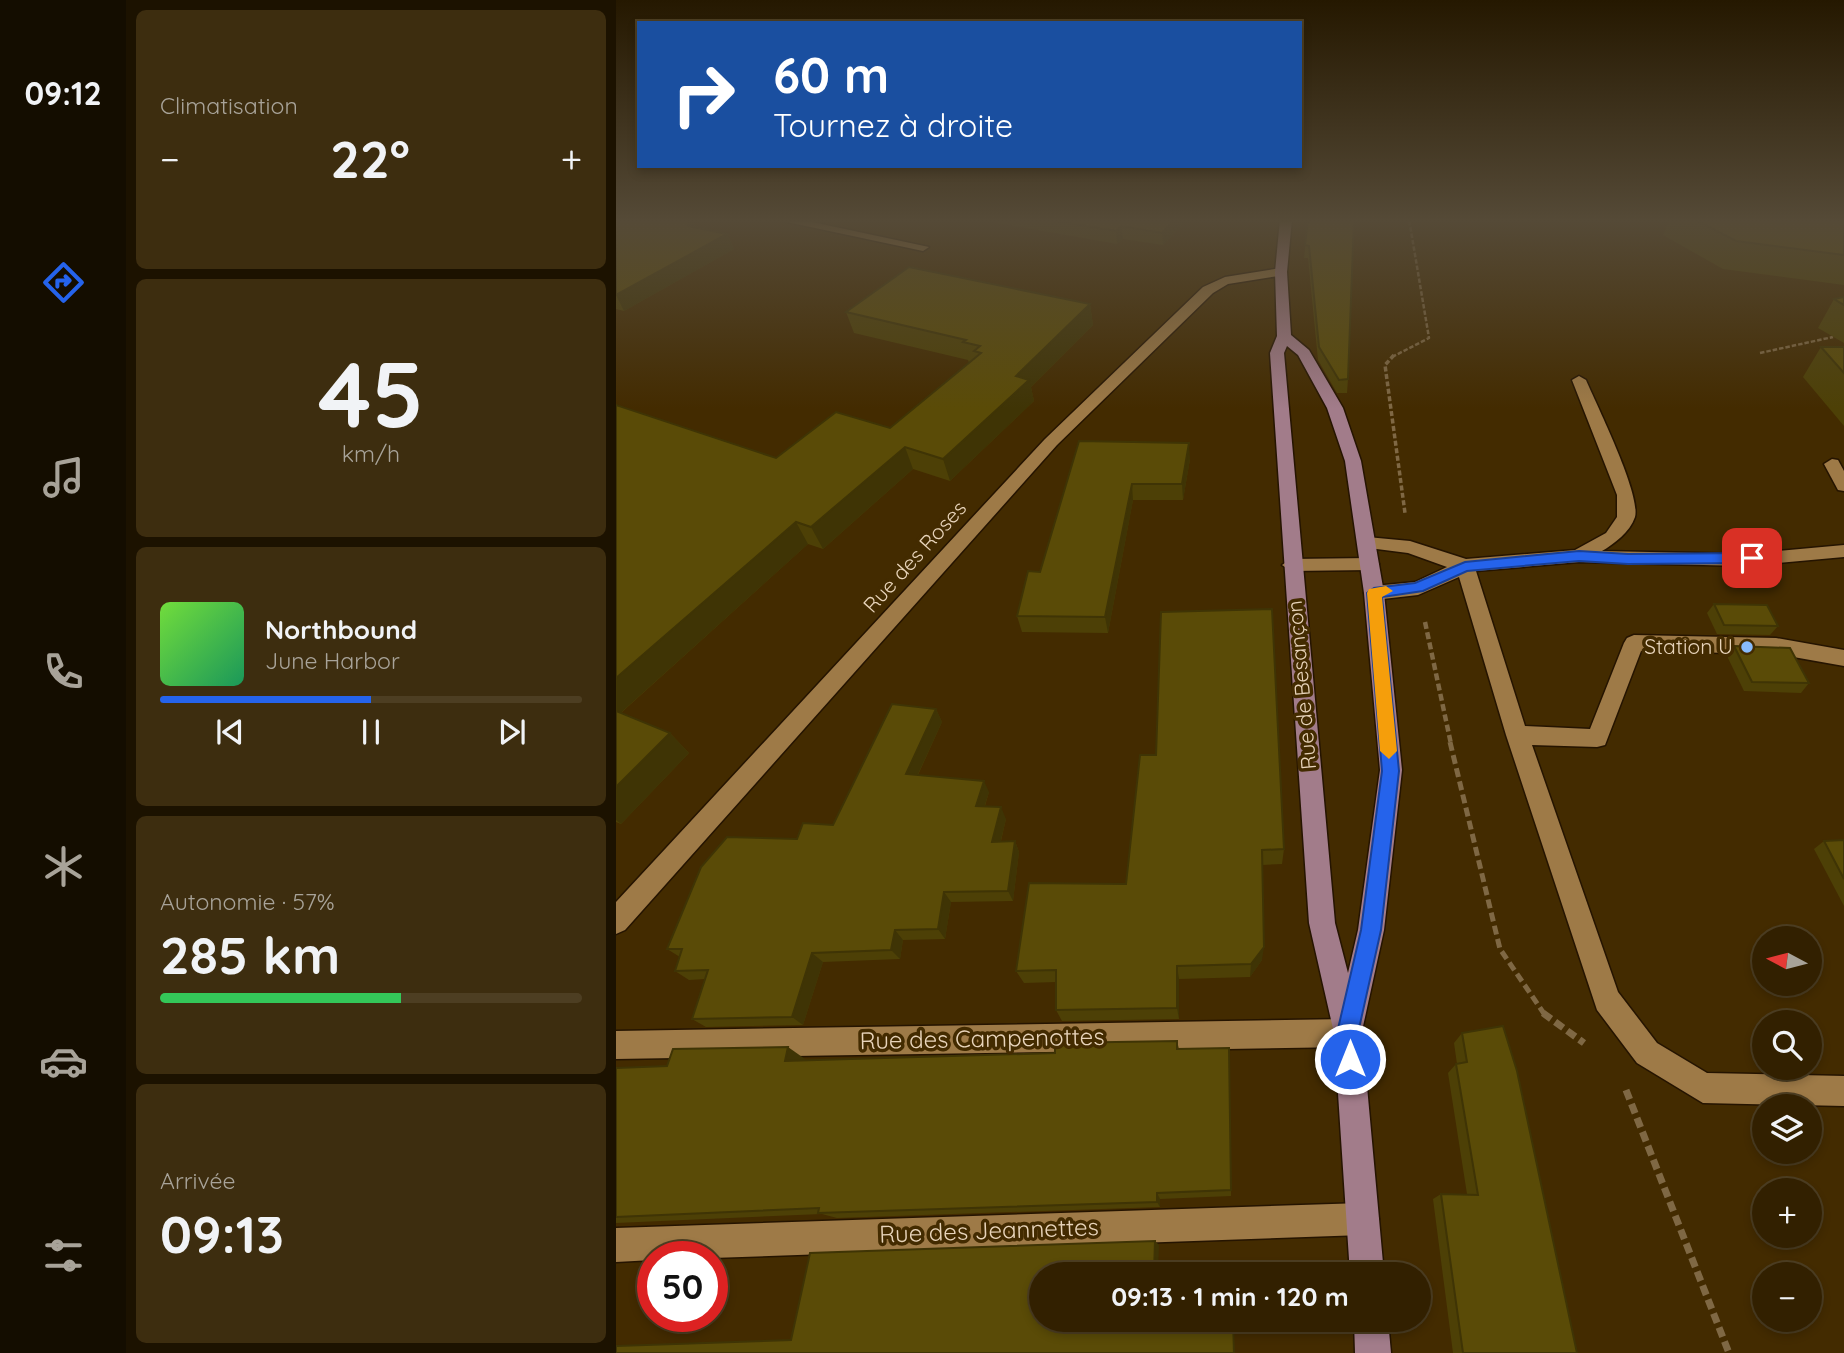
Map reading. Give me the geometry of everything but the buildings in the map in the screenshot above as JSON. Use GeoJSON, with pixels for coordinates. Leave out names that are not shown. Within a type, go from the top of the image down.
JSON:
{"type":"FeatureCollection","features":[{"type":"Feature","properties":{"kind":"main road","name":"Rue de Besançon"},"geometry":{"type":"LineString","coordinates":[[1281,282],[1284,336],[1277,353],[1291,565],[1322,923],[1348,1033],[1366,1262]]}},
{"type":"Feature","properties":{"kind":"main road","name":"Rue de Besançon"},"geometry":{"type":"LineString","coordinates":[[1284,336],[1304,353],[1335,408],[1353,461],[1374,593],[1391,771],[1371,930],[1348,1033]]}},
{"type":"Feature","properties":{"kind":"main road"},"geometry":{"type":"LineString","coordinates":[[1372,1332],[1373,1353]]}},
{"type":"Feature","properties":{"kind":"street","name":"Rue des Roses"},"geometry":{"type":"LineString","coordinates":[[616,921],[1060,432],[1209,290],[1223,282]]}},
{"type":"Feature","properties":{"kind":"street"},"geometry":{"type":"LineString","coordinates":[[1579,380],[1626,495],[1626,517],[1612,537],[1579,556]]}},
{"type":"Feature","properties":{"kind":"street"},"geometry":{"type":"LineString","coordinates":[[1832,464],[1844,486]]}},
{"type":"Feature","properties":{"kind":"street"},"geometry":{"type":"LineString","coordinates":[[1367,543],[1410,547],[1465,566]]}},
{"type":"Feature","properties":{"kind":"street"},"geometry":{"type":"LineString","coordinates":[[1374,593],[1418,588],[1465,566],[1579,556],[1628,559],[1801,558],[1844,551]]}},
{"type":"Feature","properties":{"kind":"street"},"geometry":{"type":"LineString","coordinates":[[1291,565],[1370,564]]}},
{"type":"Feature","properties":{"kind":"street"},"geometry":{"type":"LineString","coordinates":[[1465,566],[1517,735],[1607,1000],[1647,1053],[1703,1088],[1844,1091]]}},
{"type":"Feature","properties":{"kind":"street"},"geometry":{"type":"LineString","coordinates":[[1517,735],[1597,738],[1634,643],[1776,646],[1844,657]]}},
{"type":"Feature","properties":{"kind":"street","name":"Rue des Campenottes"},"geometry":{"type":"LineString","coordinates":[[616,1045],[1348,1033]]}},
{"type":"Feature","properties":{"kind":"street","name":"Rue des Jeannettes"},"geometry":{"type":"LineString","coordinates":[[616,1245],[1363,1219]]}},
{"type":"Feature","properties":{"kind":"path"},"geometry":{"type":"LineString","coordinates":[[1760,353],[1833,337]]}},
{"type":"Feature","properties":{"kind":"slow traffic"},"geometry":{"type":"LineString","coordinates":[[1386,591],[1374,593],[1389,751]]}},
{"type":"Feature","properties":{"kind":"place","name":"Station U"},"geometry":{"type":"Point","coordinates":[1747,647]}},
{"type":"Feature","properties":{"kind":"route"},"geometry":{"type":"LineString","coordinates":[[1350,1059],[1348,1033],[1371,930],[1391,771],[1374,593],[1418,588],[1465,566],[1579,556],[1628,559],[1752,558]]}}]}
